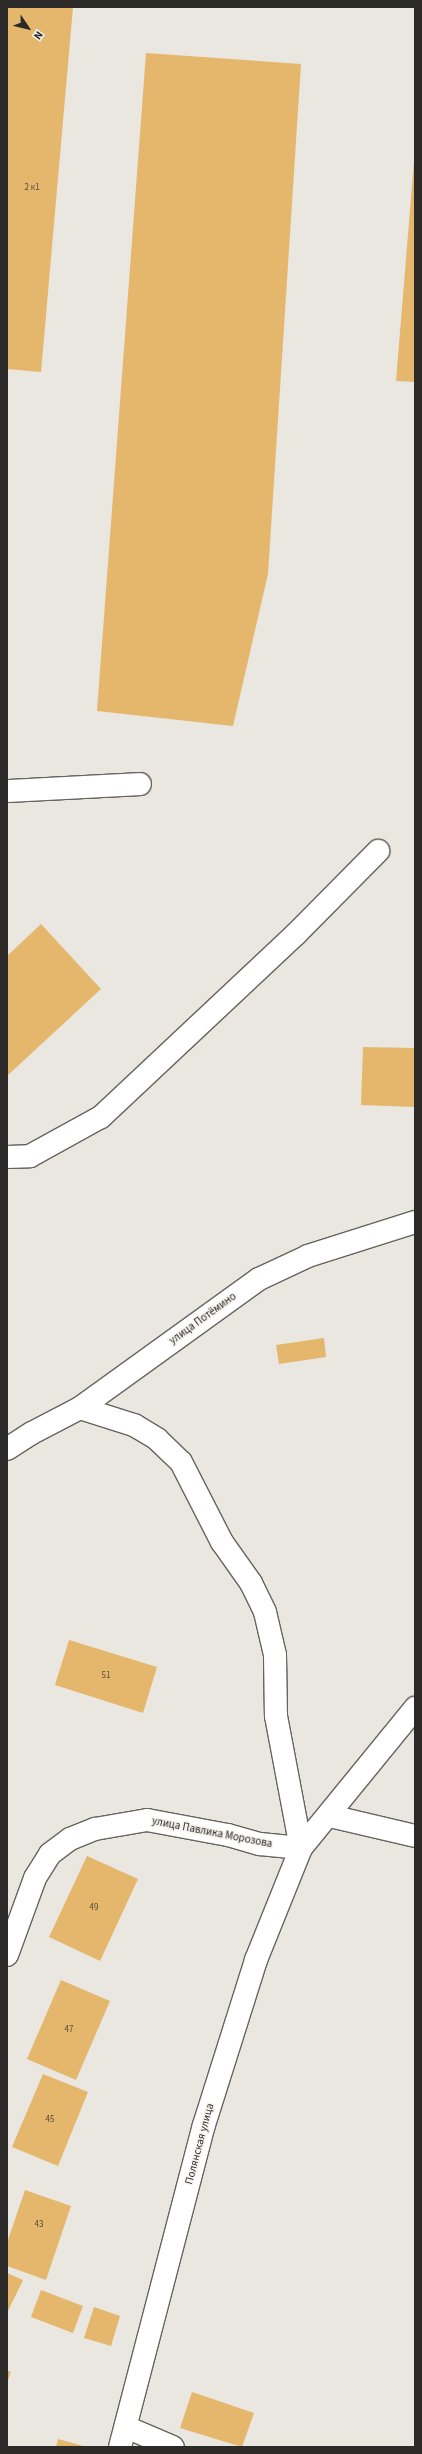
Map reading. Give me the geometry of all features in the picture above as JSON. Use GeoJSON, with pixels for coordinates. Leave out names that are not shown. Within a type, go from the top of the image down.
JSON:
{"type":"FeatureCollection","features":[{"type":"Feature","properties":{"kind":"street"},"geometry":{"type":"LineString","coordinates":[[7,791],[140,784]]}},
{"type":"Feature","properties":{"kind":"street"},"geometry":{"type":"LineString","coordinates":[[7,1158],[30,1156],[101,1117],[296,934],[378,851]]}},
{"type":"Feature","properties":{"kind":"street","name":"улица Потёмино"},"geometry":{"type":"LineString","coordinates":[[7,1449],[32,1433],[80,1408],[259,1279],[308,1256],[415,1222]]}},
{"type":"Feature","properties":{"kind":"street"},"geometry":{"type":"LineString","coordinates":[[80,1408],[134,1425],[157,1439],[181,1462],[222,1542],[251,1583],[265,1612],[276,1655],[276,1716],[301,1848]]}},
{"type":"Feature","properties":{"kind":"street"},"geometry":{"type":"LineString","coordinates":[[301,1848],[330,1816],[415,1708]]}},
{"type":"Feature","properties":{"kind":"street"},"geometry":{"type":"LineString","coordinates":[[330,1816],[415,1836]]}},
{"type":"Feature","properties":{"kind":"street","name":"улица Павлика Морозова"},"geometry":{"type":"LineString","coordinates":[[7,1956],[35,1878],[50,1854],[70,1839],[95,1830],[147,1820],[260,1844],[301,1848]]}},
{"type":"Feature","properties":{"kind":"street","name":"Полянская улица"},"geometry":{"type":"LineString","coordinates":[[123,2437],[226,2048],[256,1960],[301,1848]]}},
{"type":"Feature","properties":{"kind":"street"},"geometry":{"type":"LineString","coordinates":[[123,2437],[173,2447]]}},
{"type":"Feature","properties":{"kind":"building"},"geometry":{"type":"Polygon","coordinates":[[[7,7],[73,7],[41,372],[7,369],[7,7]]]}},
{"type":"Feature","properties":{"kind":"building"},"geometry":{"type":"Polygon","coordinates":[[[146,53],[301,64],[268,574],[233,726],[97,711],[146,53]]]}},
{"type":"Feature","properties":{"kind":"building"},"geometry":{"type":"Polygon","coordinates":[[[415,161],[415,382],[396,381],[415,161]]]}},
{"type":"Feature","properties":{"kind":"building"},"geometry":{"type":"Polygon","coordinates":[[[41,924],[101,989],[7,1076],[7,956],[41,924]]]}},
{"type":"Feature","properties":{"kind":"building"},"geometry":{"type":"Polygon","coordinates":[[[363,1047],[415,1048],[415,1107],[361,1105],[363,1047]]]}},
{"type":"Feature","properties":{"kind":"building"},"geometry":{"type":"Polygon","coordinates":[[[324,1338],[326,1357],[279,1364],[276,1345],[324,1338]]]}},
{"type":"Feature","properties":{"kind":"building"},"geometry":{"type":"Polygon","coordinates":[[[69,1640],[157,1667],[143,1713],[55,1685],[69,1640]]]}},
{"type":"Feature","properties":{"kind":"building"},"geometry":{"type":"Polygon","coordinates":[[[87,1856],[138,1879],[100,1961],[49,1937],[87,1856]]]}},
{"type":"Feature","properties":{"kind":"building"},"geometry":{"type":"Polygon","coordinates":[[[61,1980],[110,2001],[76,2080],[27,2059],[61,1980]]]}},
{"type":"Feature","properties":{"kind":"building"},"geometry":{"type":"Polygon","coordinates":[[[43,2074],[88,2092],[58,2166],[12,2147],[43,2074]]]}},
{"type":"Feature","properties":{"kind":"building"},"geometry":{"type":"Polygon","coordinates":[[[25,2190],[71,2206],[46,2280],[7,2266],[7,2243],[25,2190]]]}},
{"type":"Feature","properties":{"kind":"building"},"geometry":{"type":"Polygon","coordinates":[[[7,2273],[23,2280],[8,2311],[7,2310],[7,2273]]]}},
{"type":"Feature","properties":{"kind":"building"},"geometry":{"type":"Polygon","coordinates":[[[41,2290],[83,2306],[73,2333],[31,2317],[41,2290]]]}},
{"type":"Feature","properties":{"kind":"building"},"geometry":{"type":"Polygon","coordinates":[[[94,2307],[120,2316],[111,2346],[84,2338],[94,2307]]]}},
{"type":"Feature","properties":{"kind":"building"},"geometry":{"type":"Polygon","coordinates":[[[7,2370],[11,2372],[7,2383],[7,2370]]]}},
{"type":"Feature","properties":{"kind":"building"},"geometry":{"type":"Polygon","coordinates":[[[192,2392],[254,2413],[242,2447],[180,2428],[192,2392]]]}},
{"type":"Feature","properties":{"kind":"building"},"geometry":{"type":"Polygon","coordinates":[[[58,2439],[87,2447],[56,2447],[58,2439]]]}}]}
